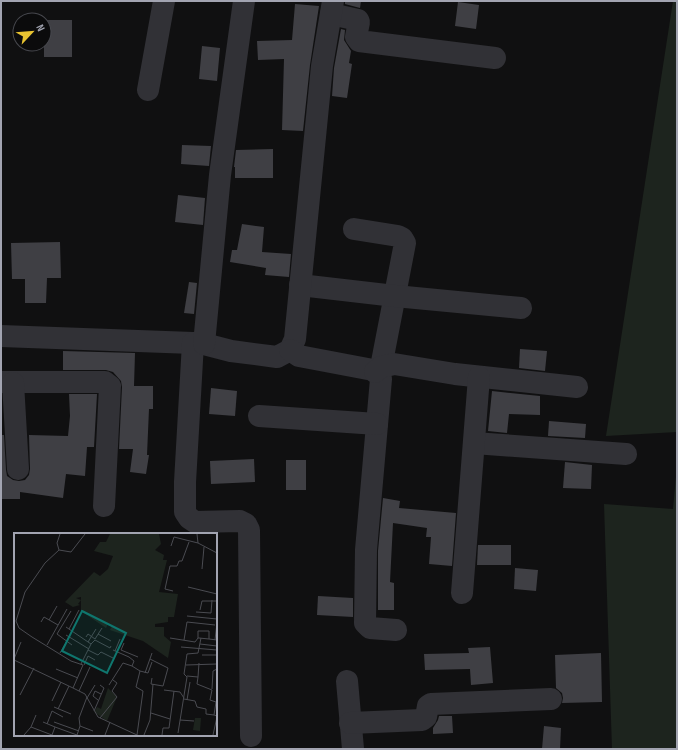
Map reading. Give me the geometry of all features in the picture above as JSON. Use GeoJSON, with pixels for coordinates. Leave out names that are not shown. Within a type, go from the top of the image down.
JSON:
{"type":"FeatureCollection","features":[{"type":"Feature","properties":{"kind":"street"},"geometry":{"type":"LineString","coordinates":[[148,90],[164,1]]}},
{"type":"Feature","properties":{"kind":"street"},"geometry":{"type":"LineString","coordinates":[[244,1],[199,344],[185,482],[185,512],[189,518],[195,522],[240,521],[246,524],[249,530],[251,736]]}},
{"type":"Feature","properties":{"kind":"street"},"geometry":{"type":"LineString","coordinates":[[1,336],[199,344],[277,357],[290,350],[295,339],[322,66],[332,7],[358,20],[359,22],[356,37],[359,41],[495,58]]}},
{"type":"Feature","properties":{"kind":"street"},"geometry":{"type":"LineString","coordinates":[[354,229],[398,236],[402,238],[405,243],[396,296],[378,369],[381,379],[366,550],[365,623],[370,628],[396,630]]}},
{"type":"Feature","properties":{"kind":"street"},"geometry":{"type":"LineString","coordinates":[[300,285],[521,308]]}},
{"type":"Feature","properties":{"kind":"street"},"geometry":{"type":"LineString","coordinates":[[290,350],[299,356],[378,369],[394,364],[422,370],[577,387]]}},
{"type":"Feature","properties":{"kind":"street"},"geometry":{"type":"LineString","coordinates":[[462,592],[479,377]]}},
{"type":"Feature","properties":{"kind":"street"},"geometry":{"type":"LineString","coordinates":[[18,469],[7,382],[108,383],[110,386],[104,506]]}},
{"type":"Feature","properties":{"kind":"street"},"geometry":{"type":"LineString","coordinates":[[259,416],[377,424]]}},
{"type":"Feature","properties":{"kind":"street"},"geometry":{"type":"LineString","coordinates":[[474,443],[626,454]]}},
{"type":"Feature","properties":{"kind":"street"},"geometry":{"type":"LineString","coordinates":[[347,681],[352,749]]}},
{"type":"Feature","properties":{"kind":"street"},"geometry":{"type":"LineString","coordinates":[[350,722],[422,720],[426,717],[428,706],[432,704],[552,699]]}},
{"type":"Feature","properties":{"kind":"shaded area"},"geometry":{"type":"Polygon","coordinates":[[[673,1],[677,1],[677,432],[606,436],[673,1]]]}},
{"type":"Feature","properties":{"kind":"shaded area"},"geometry":{"type":"Polygon","coordinates":[[[677,465],[677,749],[612,749],[604,504],[673,509],[677,465]]]}},
{"type":"Feature","properties":{"kind":"building"},"geometry":{"type":"Polygon","coordinates":[[[345,1],[361,1],[360,8],[345,4],[345,1]]]}},
{"type":"Feature","properties":{"kind":"building"},"geometry":{"type":"Polygon","coordinates":[[[458,2],[479,5],[476,29],[455,26],[458,2]]]}},
{"type":"Feature","properties":{"kind":"building"},"geometry":{"type":"Polygon","coordinates":[[[295,4],[319,6],[310,65],[303,131],[282,130],[284,59],[258,60],[257,41],[292,40],[295,4]]]}},
{"type":"Feature","properties":{"kind":"building"},"geometry":{"type":"Polygon","coordinates":[[[52,20],[72,20],[72,57],[44,57],[44,52],[52,52],[52,20]]]}},
{"type":"Feature","properties":{"kind":"building"},"geometry":{"type":"Polygon","coordinates":[[[341,29],[345,30],[344,40],[351,51],[349,63],[352,64],[347,98],[332,96],[334,68],[341,29]]]}},
{"type":"Feature","properties":{"kind":"building"},"geometry":{"type":"Polygon","coordinates":[[[202,46],[220,48],[217,81],[199,79],[202,46]]]}},
{"type":"Feature","properties":{"kind":"building"},"geometry":{"type":"Polygon","coordinates":[[[182,145],[211,146],[209,166],[181,164],[182,145]]]}},
{"type":"Feature","properties":{"kind":"building"},"geometry":{"type":"Polygon","coordinates":[[[273,149],[273,178],[235,178],[234,167],[236,150],[273,149]]]}},
{"type":"Feature","properties":{"kind":"building"},"geometry":{"type":"Polygon","coordinates":[[[178,195],[205,198],[203,225],[175,222],[178,195]]]}},
{"type":"Feature","properties":{"kind":"building"},"geometry":{"type":"Polygon","coordinates":[[[242,224],[264,227],[262,252],[291,254],[289,277],[265,275],[266,268],[230,262],[232,250],[237,250],[242,224]]]}},
{"type":"Feature","properties":{"kind":"building"},"geometry":{"type":"Polygon","coordinates":[[[60,242],[61,278],[47,278],[46,303],[25,303],[25,279],[12,279],[11,243],[60,242]]]}},
{"type":"Feature","properties":{"kind":"building"},"geometry":{"type":"Polygon","coordinates":[[[189,282],[197,283],[194,314],[184,313],[189,282]]]}},
{"type":"Feature","properties":{"kind":"building"},"geometry":{"type":"Polygon","coordinates":[[[520,349],[547,351],[545,371],[519,368],[520,349]]]}},
{"type":"Feature","properties":{"kind":"building"},"geometry":{"type":"Polygon","coordinates":[[[63,351],[135,353],[134,386],[153,386],[153,409],[149,409],[147,455],[149,455],[146,474],[130,472],[133,449],[119,449],[121,381],[113,372],[106,370],[63,370],[63,351]]]}},
{"type":"Feature","properties":{"kind":"building"},"geometry":{"type":"Polygon","coordinates":[[[211,388],[237,391],[235,416],[209,414],[211,388]]]}},
{"type":"Feature","properties":{"kind":"building"},"geometry":{"type":"Polygon","coordinates":[[[492,391],[540,396],[540,415],[509,414],[507,433],[488,431],[492,391]]]}},
{"type":"Feature","properties":{"kind":"building"},"geometry":{"type":"Polygon","coordinates":[[[69,394],[97,394],[94,447],[87,447],[85,476],[66,474],[63,498],[20,492],[20,499],[1,499],[1,435],[4,435],[7,476],[13,480],[25,480],[29,475],[30,469],[29,435],[68,436],[70,416],[69,394]]]}},
{"type":"Feature","properties":{"kind":"building"},"geometry":{"type":"Polygon","coordinates":[[[549,421],[586,424],[585,438],[548,436],[549,421]]]}},
{"type":"Feature","properties":{"kind":"building"},"geometry":{"type":"Polygon","coordinates":[[[254,459],[255,482],[211,484],[210,461],[254,459]]]}},
{"type":"Feature","properties":{"kind":"building"},"geometry":{"type":"Polygon","coordinates":[[[286,460],[306,460],[306,490],[286,490],[286,460]]]}},
{"type":"Feature","properties":{"kind":"building"},"geometry":{"type":"Polygon","coordinates":[[[565,462],[592,465],[591,489],[563,488],[565,462]]]}},
{"type":"Feature","properties":{"kind":"building"},"geometry":{"type":"Polygon","coordinates":[[[383,498],[400,501],[399,508],[456,513],[452,566],[429,564],[431,537],[426,537],[427,528],[393,523],[390,582],[394,583],[394,610],[378,610],[378,551],[383,498]]]}},
{"type":"Feature","properties":{"kind":"building"},"geometry":{"type":"Polygon","coordinates":[[[478,545],[511,545],[511,565],[477,565],[478,545]]]}},
{"type":"Feature","properties":{"kind":"building"},"geometry":{"type":"Polygon","coordinates":[[[515,568],[538,570],[536,591],[514,589],[515,568]]]}},
{"type":"Feature","properties":{"kind":"building"},"geometry":{"type":"Polygon","coordinates":[[[318,596],[353,598],[353,617],[317,615],[318,596]]]}},
{"type":"Feature","properties":{"kind":"building"},"geometry":{"type":"Polygon","coordinates":[[[490,647],[493,683],[471,685],[470,669],[425,670],[424,654],[469,653],[468,648],[490,647]]]}},
{"type":"Feature","properties":{"kind":"building"},"geometry":{"type":"Polygon","coordinates":[[[601,653],[602,702],[562,703],[562,693],[556,688],[555,655],[601,653]]]}},
{"type":"Feature","properties":{"kind":"building"},"geometry":{"type":"Polygon","coordinates":[[[439,716],[452,716],[453,733],[433,734],[433,728],[439,716]]]}},
{"type":"Feature","properties":{"kind":"building"},"geometry":{"type":"Polygon","coordinates":[[[544,726],[561,728],[560,749],[542,749],[544,726]]]}}]}
